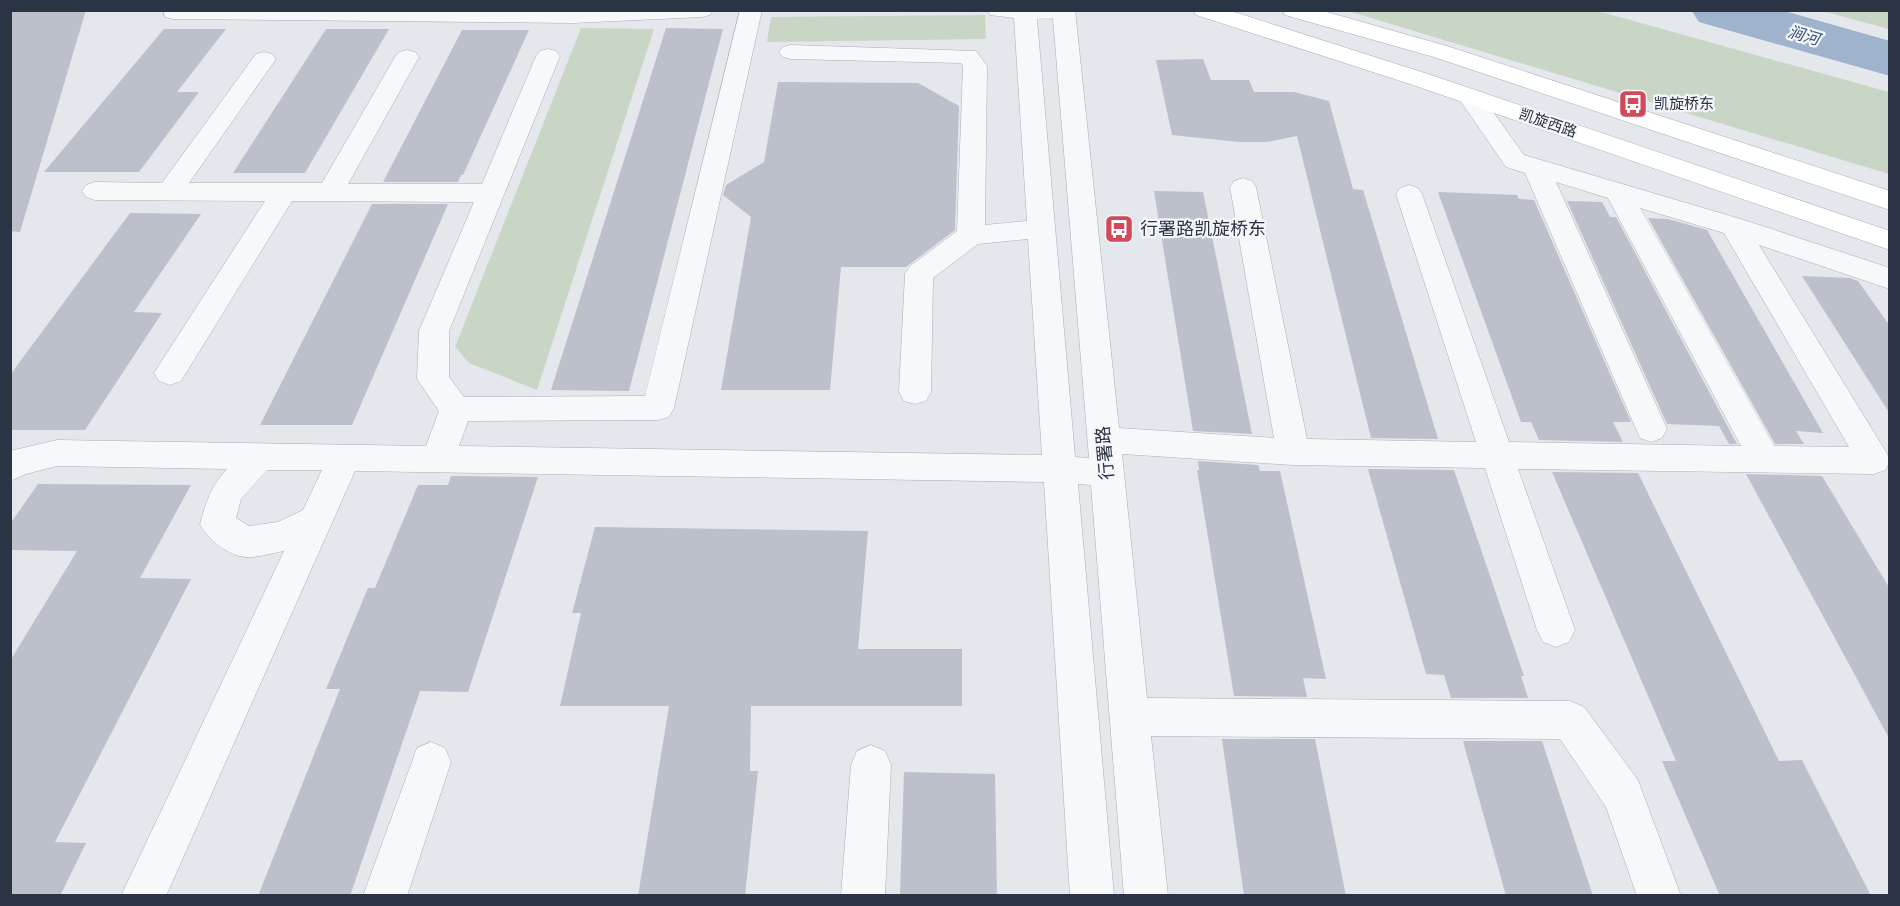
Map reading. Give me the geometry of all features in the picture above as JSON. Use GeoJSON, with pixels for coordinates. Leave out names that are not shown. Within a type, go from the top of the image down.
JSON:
{"type":"FeatureCollection","features":[{"type":"Feature","properties":{"kind":"main road","name":"凯旋西路"},"geometry":{"type":"LineString","coordinates":[[1204,10],[1469,96],[1890,241]]}},
{"type":"Feature","properties":{"kind":"main road","name":"凯旋西路"},"geometry":{"type":"LineString","coordinates":[[1293,10],[1442,52],[1890,201]]}},
{"type":"Feature","properties":{"kind":"street"},"geometry":{"type":"LineString","coordinates":[[174,10],[173,12],[509,13],[573,16],[702,10]]}},
{"type":"Feature","properties":{"kind":"street"},"geometry":{"type":"LineString","coordinates":[[456,409],[658,408],[751,10]]}},
{"type":"Feature","properties":{"kind":"street"},"geometry":{"type":"LineString","coordinates":[[998,10],[1064,13]]}},
{"type":"Feature","properties":{"kind":"street"},"geometry":{"type":"LineString","coordinates":[[1024,11],[1092,896]]}},
{"type":"Feature","properties":{"kind":"street","name":"行署路"},"geometry":{"type":"LineString","coordinates":[[1064,13],[1146,896]]}},
{"type":"Feature","properties":{"kind":"street"},"geometry":{"type":"LineString","coordinates":[[791,52],[968,56],[975,66],[971,235]]}},
{"type":"Feature","properties":{"kind":"street"},"geometry":{"type":"LineString","coordinates":[[456,409],[433,379],[434,331],[548,56]]}},
{"type":"Feature","properties":{"kind":"street"},"geometry":{"type":"LineString","coordinates":[[330,192],[407,57]]}},
{"type":"Feature","properties":{"kind":"street"},"geometry":{"type":"LineString","coordinates":[[169,192],[264,59]]}},
{"type":"Feature","properties":{"kind":"street"},"geometry":{"type":"LineString","coordinates":[[1469,96],[1515,161],[1734,227],[1890,279]]}},
{"type":"Feature","properties":{"kind":"street"},"geometry":{"type":"LineString","coordinates":[[1536,167],[1651,429]]}},
{"type":"Feature","properties":{"kind":"street"},"geometry":{"type":"LineString","coordinates":[[1243,187],[1293,452]]}},
{"type":"Feature","properties":{"kind":"street"},"geometry":{"type":"LineString","coordinates":[[95,191],[492,193]]}},
{"type":"Feature","properties":{"kind":"street"},"geometry":{"type":"LineString","coordinates":[[170,374],[284,192]]}},
{"type":"Feature","properties":{"kind":"street"},"geometry":{"type":"LineString","coordinates":[[1618,192],[1765,460]]}},
{"type":"Feature","properties":{"kind":"street"},"geometry":{"type":"LineString","coordinates":[[1409,194],[1556,630]]}},
{"type":"Feature","properties":{"kind":"street"},"geometry":{"type":"LineString","coordinates":[[1734,227],[1882,461]]}},
{"type":"Feature","properties":{"kind":"street"},"geometry":{"type":"LineString","coordinates":[[915,392],[919,274],[971,235],[1042,229]]}},
{"type":"Feature","properties":{"kind":"street"},"geometry":{"type":"LineString","coordinates":[[437,460],[456,409]]}},
{"type":"Feature","properties":{"kind":"street"},"geometry":{"type":"LineString","coordinates":[[1104,440],[1293,452],[1882,461]]}},
{"type":"Feature","properties":{"kind":"street"},"geometry":{"type":"LineString","coordinates":[[10,468],[16,463],[57,453],[1059,469],[1106,472]]}},
{"type":"Feature","properties":{"kind":"street"},"geometry":{"type":"LineString","coordinates":[[258,457],[226,493],[217,524],[245,542],[283,536],[314,522]]}},
{"type":"Feature","properties":{"kind":"street"},"geometry":{"type":"LineString","coordinates":[[143,896],[344,458]]}},
{"type":"Feature","properties":{"kind":"street"},"geometry":{"type":"LineString","coordinates":[[1130,717],[1570,720],[1623,795],[1659,896]]}},
{"type":"Feature","properties":{"kind":"street"},"geometry":{"type":"LineString","coordinates":[[385,896],[431,762]]}},
{"type":"Feature","properties":{"kind":"street"},"geometry":{"type":"LineString","coordinates":[[862,896],[871,765]]}},
{"type":"Feature","properties":{"kind":"green space"},"geometry":{"type":"Polygon","coordinates":[[[1348,11],[1598,11],[1889,92],[1889,174],[1348,11]]]}},
{"type":"Feature","properties":{"kind":"green space"},"geometry":{"type":"Polygon","coordinates":[[[1822,11],[1889,11],[1889,29],[1822,11]]]}},
{"type":"Feature","properties":{"kind":"green space"},"geometry":{"type":"Polygon","coordinates":[[[985,15],[986,39],[767,42],[771,17],[985,15]]]}},
{"type":"Feature","properties":{"kind":"green space"},"geometry":{"type":"Polygon","coordinates":[[[581,28],[654,29],[537,390],[469,363],[455,347],[581,28]]]}},
{"type":"Feature","properties":{"kind":"building"},"geometry":{"type":"Polygon","coordinates":[[[10,10],[86,10],[20,232],[10,231],[10,10]]]}},
{"type":"Feature","properties":{"kind":"building"},"geometry":{"type":"Polygon","coordinates":[[[666,28],[723,29],[629,391],[551,390],[666,28]]]}},
{"type":"Feature","properties":{"kind":"building"},"geometry":{"type":"Polygon","coordinates":[[[164,29],[226,29],[177,92],[199,92],[139,172],[44,172],[164,29]]]}},
{"type":"Feature","properties":{"kind":"building"},"geometry":{"type":"Polygon","coordinates":[[[326,29],[389,29],[305,173],[233,173],[326,29]]]}},
{"type":"Feature","properties":{"kind":"building"},"geometry":{"type":"Polygon","coordinates":[[[462,30],[529,30],[463,175],[458,182],[383,182],[462,30]]]}},
{"type":"Feature","properties":{"kind":"building"},"geometry":{"type":"Polygon","coordinates":[[[1203,59],[1211,80],[1249,80],[1254,92],[1294,92],[1329,101],[1353,189],[1363,190],[1438,439],[1371,438],[1297,136],[1267,142],[1239,142],[1172,135],[1156,60],[1203,59]]]}},
{"type":"Feature","properties":{"kind":"building"},"geometry":{"type":"Polygon","coordinates":[[[778,82],[918,83],[959,106],[955,230],[906,267],[841,267],[830,390],[721,390],[751,217],[723,195],[726,185],[764,162],[778,82]]]}},
{"type":"Feature","properties":{"kind":"building"},"geometry":{"type":"Polygon","coordinates":[[[1154,191],[1203,192],[1252,434],[1193,431],[1154,191]]]}},
{"type":"Feature","properties":{"kind":"building"},"geometry":{"type":"Polygon","coordinates":[[[1438,192],[1517,195],[1519,199],[1534,200],[1631,422],[1613,422],[1623,442],[1539,440],[1531,422],[1521,422],[1438,192]]]}},
{"type":"Feature","properties":{"kind":"building"},"geometry":{"type":"Polygon","coordinates":[[[1567,201],[1602,202],[1610,217],[1616,217],[1737,444],[1729,444],[1719,426],[1667,424],[1567,201]]]}},
{"type":"Feature","properties":{"kind":"building"},"geometry":{"type":"Polygon","coordinates":[[[372,204],[448,204],[352,425],[260,425],[372,204]]]}},
{"type":"Feature","properties":{"kind":"building"},"geometry":{"type":"Polygon","coordinates":[[[130,213],[201,214],[134,312],[162,313],[85,430],[10,430],[10,375],[130,213]]]}},
{"type":"Feature","properties":{"kind":"building"},"geometry":{"type":"Polygon","coordinates":[[[1648,218],[1668,219],[1707,230],[1823,433],[1796,431],[1804,444],[1775,444],[1648,218]]]}},
{"type":"Feature","properties":{"kind":"building"},"geometry":{"type":"Polygon","coordinates":[[[1802,276],[1850,278],[1858,281],[1890,326],[1890,414],[1802,276]]]}},
{"type":"Feature","properties":{"kind":"building"},"geometry":{"type":"Polygon","coordinates":[[[1198,461],[1258,465],[1260,471],[1280,471],[1326,679],[1303,678],[1307,697],[1234,696],[1197,470],[1199,470],[1198,461]]]}},
{"type":"Feature","properties":{"kind":"building"},"geometry":{"type":"Polygon","coordinates":[[[1368,469],[1454,470],[1524,676],[1521,676],[1528,698],[1451,698],[1444,675],[1426,674],[1368,469]]]}},
{"type":"Feature","properties":{"kind":"building"},"geometry":{"type":"Polygon","coordinates":[[[1552,472],[1638,473],[1779,761],[1802,760],[1871,896],[1720,896],[1662,761],[1676,761],[1552,472]]]}},
{"type":"Feature","properties":{"kind":"building"},"geometry":{"type":"Polygon","coordinates":[[[1746,474],[1822,476],[1890,589],[1890,740],[1746,474]]]}},
{"type":"Feature","properties":{"kind":"building"},"geometry":{"type":"Polygon","coordinates":[[[451,476],[538,477],[468,692],[420,691],[350,896],[258,896],[340,689],[326,689],[368,588],[375,588],[418,485],[448,485],[451,476]]]}},
{"type":"Feature","properties":{"kind":"building"},"geometry":{"type":"Polygon","coordinates":[[[38,484],[191,485],[140,578],[191,579],[55,842],[86,843],[60,896],[10,896],[10,661],[77,551],[10,550],[10,524],[38,484]]]}},
{"type":"Feature","properties":{"kind":"building"},"geometry":{"type":"Polygon","coordinates":[[[595,527],[868,531],[858,649],[962,649],[962,706],[751,706],[750,771],[758,771],[745,896],[638,896],[669,706],[560,706],[581,613],[572,613],[595,527]]]}},
{"type":"Feature","properties":{"kind":"building"},"geometry":{"type":"Polygon","coordinates":[[[1222,739],[1315,739],[1346,896],[1244,896],[1222,739]]]}},
{"type":"Feature","properties":{"kind":"building"},"geometry":{"type":"Polygon","coordinates":[[[1463,741],[1542,741],[1593,896],[1506,896],[1463,741]]]}},
{"type":"Feature","properties":{"kind":"building"},"geometry":{"type":"Polygon","coordinates":[[[904,772],[995,774],[997,896],[900,896],[904,772]]]}},
{"type":"Feature","properties":{"kind":"waterway","name":"涧河"},"geometry":{"type":"LineString","coordinates":[[1718,10],[1890,59]]}},
{"type":"Feature","properties":{"kind":"place","name":"凯旋桥东"},"geometry":{"type":"Point","coordinates":[1633,104]}},
{"type":"Feature","properties":{"kind":"place","name":"行署路凯旋桥东"},"geometry":{"type":"Point","coordinates":[1119,229]}}]}
